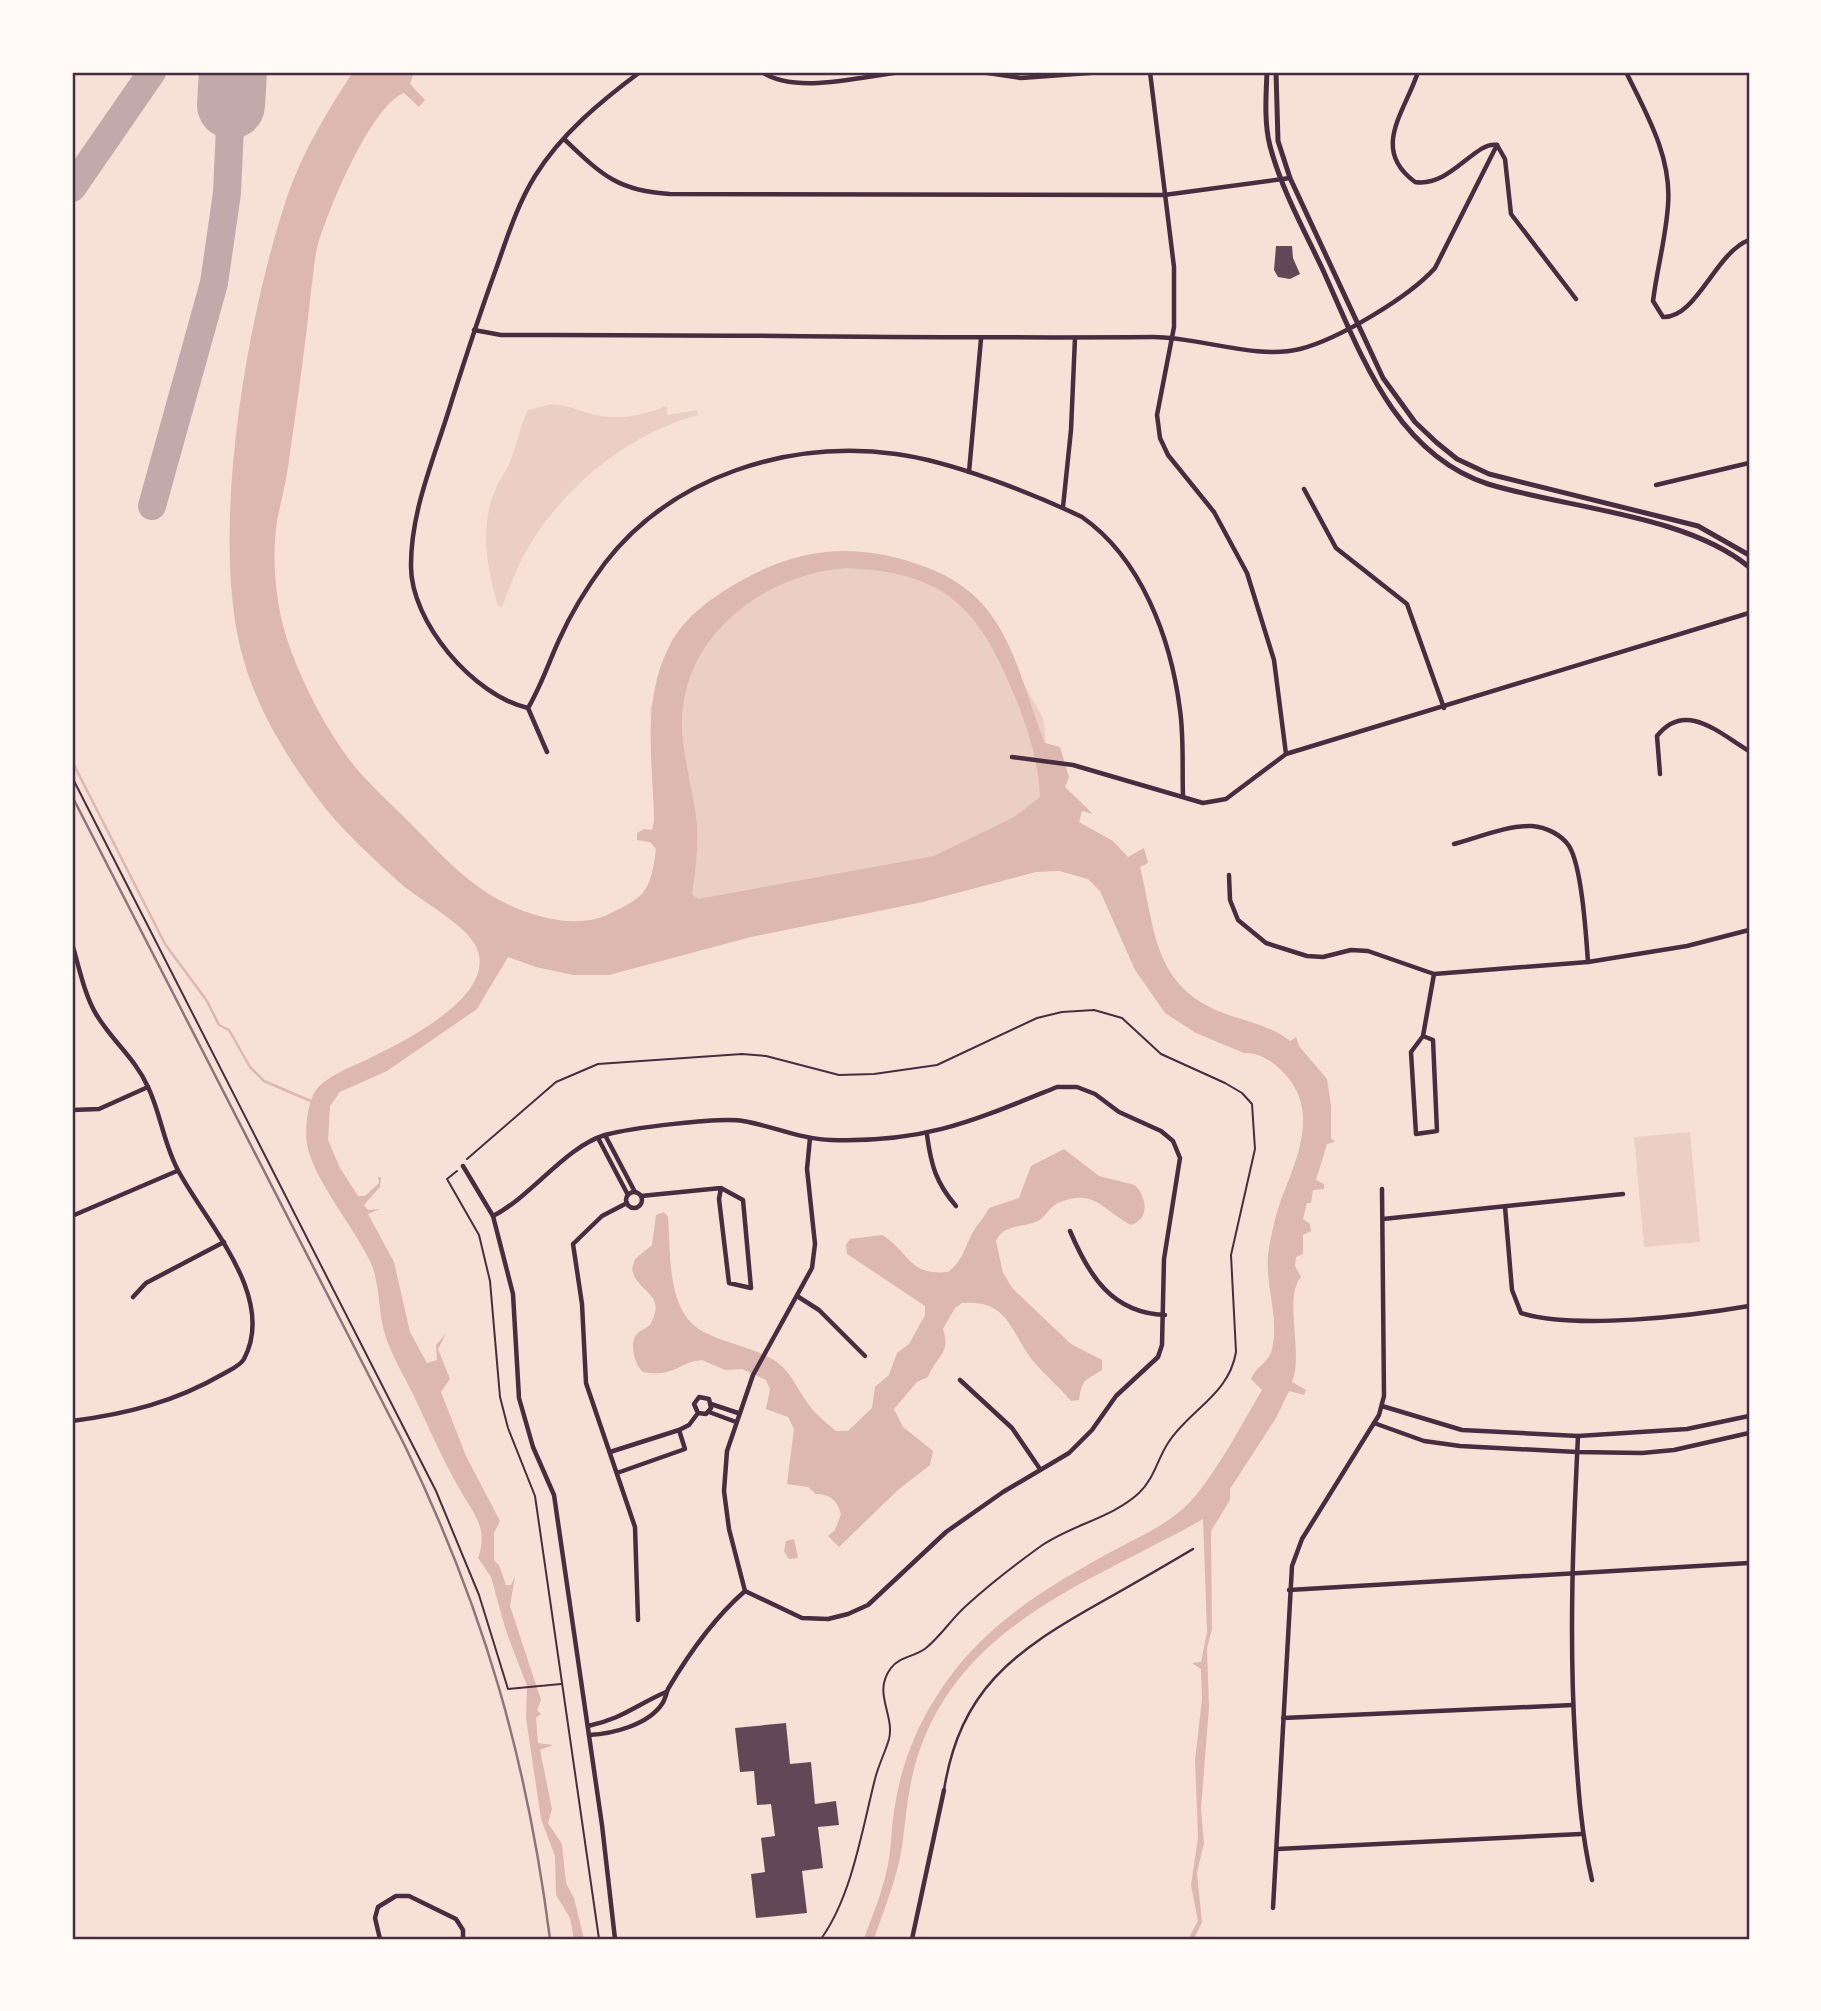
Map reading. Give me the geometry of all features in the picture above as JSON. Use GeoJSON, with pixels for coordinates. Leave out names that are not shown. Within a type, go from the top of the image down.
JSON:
{"type":"FeatureCollection","features":[{"type":"Feature","properties":{"kind":"street"},"geometry":{"type":"LineString","coordinates":[[528,708],[500,700],[446,651],[420,610],[410,567],[416,514],[474,330],[512,223],[533,179],[564,139],[611,94],[640,72]]}},
{"type":"Feature","properties":{"kind":"street"},"geometry":{"type":"LineString","coordinates":[[762,72],[785,83],[808,83],[902,72]]}},
{"type":"Feature","properties":{"kind":"street"},"geometry":{"type":"LineString","coordinates":[[981,72],[1021,78],[1103,72]]}},
{"type":"Feature","properties":{"kind":"street"},"geometry":{"type":"LineString","coordinates":[[1150,72],[1174,267],[1172,338],[1157,415],[1160,438],[1167,455],[1214,512],[1247,573],[1274,660],[1286,754]]}},
{"type":"Feature","properties":{"kind":"street"},"geometry":{"type":"LineString","coordinates":[[1267,72],[1269,143],[1281,179],[1349,327],[1388,404],[1408,428],[1452,466],[1486,483],[1695,537],[1737,557],[1749,567]]}},
{"type":"Feature","properties":{"kind":"street"},"geometry":{"type":"LineString","coordinates":[[1276,72],[1278,141],[1290,178],[1383,378],[1415,422],[1457,459],[1489,474],[1698,526],[1749,555]]}},
{"type":"Feature","properties":{"kind":"street"},"geometry":{"type":"LineString","coordinates":[[1419,72],[1392,135],[1391,150],[1404,173],[1415,182],[1436,181],[1462,166],[1484,147],[1497,145]]}},
{"type":"Feature","properties":{"kind":"street"},"geometry":{"type":"LineString","coordinates":[[1626,72],[1662,154],[1668,187],[1668,205],[1653,301],[1658,313],[1662,317],[1676,315],[1698,293],[1726,256],[1749,240]]}},
{"type":"Feature","properties":{"kind":"street"},"geometry":{"type":"LineString","coordinates":[[564,139],[629,190],[654,193],[1164,195],[1290,178]]}},
{"type":"Feature","properties":{"kind":"street"},"geometry":{"type":"LineString","coordinates":[[474,330],[501,335],[1172,338],[1273,352],[1301,349],[1358,323],[1423,282],[1436,268],[1497,145]]}},
{"type":"Feature","properties":{"kind":"street"},"geometry":{"type":"LineString","coordinates":[[1497,145],[1505,159],[1511,214],[1576,299]]}},
{"type":"Feature","properties":{"kind":"street"},"geometry":{"type":"LineString","coordinates":[[1063,508],[1072,430],[1075,338]]}},
{"type":"Feature","properties":{"kind":"street"},"geometry":{"type":"LineString","coordinates":[[969,472],[981,339]]}},
{"type":"Feature","properties":{"kind":"street"},"geometry":{"type":"LineString","coordinates":[[528,708],[542,685],[558,641],[581,596],[606,562],[648,520],[711,480],[750,464],[802,453],[859,450],[899,454],[969,472],[1063,508],[1098,528],[1130,566],[1153,608],[1172,665],[1180,711],[1183,796]]}},
{"type":"Feature","properties":{"kind":"street"},"geometry":{"type":"LineString","coordinates":[[1656,485],[1749,463]]}},
{"type":"Feature","properties":{"kind":"street"},"geometry":{"type":"LineString","coordinates":[[1304,489],[1336,548],[1407,604],[1444,708]]}},
{"type":"Feature","properties":{"kind":"street"},"geometry":{"type":"LineString","coordinates":[[1013,757],[1073,765],[1203,803],[1226,799],[1286,754],[1749,613]]}},
{"type":"Feature","properties":{"kind":"street"},"geometry":{"type":"LineString","coordinates":[[528,708],[547,752]]}},
{"type":"Feature","properties":{"kind":"street"},"geometry":{"type":"LineString","coordinates":[[1660,774],[1657,736],[1667,724],[1679,719],[1701,722],[1749,751]]}},
{"type":"Feature","properties":{"kind":"street"},"geometry":{"type":"LineString","coordinates":[[1454,844],[1528,826],[1546,828],[1557,835],[1569,846],[1582,896],[1588,962]]}},
{"type":"Feature","properties":{"kind":"street"},"geometry":{"type":"LineString","coordinates":[[1229,875],[1230,900],[1238,920],[1266,943],[1307,956],[1323,957],[1350,950],[1368,951],[1434,974],[1588,962],[1687,946],[1749,930]]}},
{"type":"Feature","properties":{"kind":"street"},"geometry":{"type":"LineString","coordinates":[[72,944],[93,1010],[104,1027],[126,1049],[148,1087],[177,1171],[224,1242],[254,1318],[252,1341],[242,1362],[187,1395],[109,1416],[72,1421]]}},
{"type":"Feature","properties":{"kind":"street"},"geometry":{"type":"LineString","coordinates":[[1423,1036],[1433,1040],[1437,1131],[1416,1133],[1411,1052],[1423,1036],[1434,974]]}},
{"type":"Feature","properties":{"kind":"street"},"geometry":{"type":"LineString","coordinates":[[494,1216],[518,1202],[577,1151],[597,1138],[734,1120],[810,1138],[882,1140],[927,1135],[962,1126],[1057,1087],[1068,1086],[1095,1094],[1119,1112],[1161,1130],[1173,1141],[1180,1158],[1164,1259],[1165,1331],[1158,1357],[1116,1396],[1084,1439],[1069,1453],[1040,1469],[946,1532],[867,1605],[848,1614],[828,1619],[802,1618],[745,1591]]}},
{"type":"Feature","properties":{"kind":"street"},"geometry":{"type":"LineString","coordinates":[[72,1110],[99,1109],[148,1087]]}},
{"type":"Feature","properties":{"kind":"street"},"geometry":{"type":"LineString","coordinates":[[605,1135],[635,1192],[641,1196],[721,1188],[743,1200],[751,1288],[729,1283],[719,1199],[721,1188]]}},
{"type":"Feature","properties":{"kind":"street"},"geometry":{"type":"LineString","coordinates":[[927,1135],[934,1175],[939,1187],[956,1206]]}},
{"type":"Feature","properties":{"kind":"street"},"geometry":{"type":"LineString","coordinates":[[597,1138],[628,1195],[627,1203]]}},
{"type":"Feature","properties":{"kind":"street"},"geometry":{"type":"LineString","coordinates":[[745,1591],[729,1529],[724,1491],[727,1451],[738,1413],[762,1355],[812,1268],[815,1244],[807,1169],[810,1138]]}},
{"type":"Feature","properties":{"kind":"street"},"geometry":{"type":"LineString","coordinates":[[463,1166],[494,1216],[513,1294],[519,1398],[533,1447],[554,1495],[588,1726],[615,1939]]}},
{"type":"Feature","properties":{"kind":"street"},"geometry":{"type":"LineString","coordinates":[[72,1216],[177,1171]]}},
{"type":"Feature","properties":{"kind":"street"},"geometry":{"type":"LineString","coordinates":[[1273,1908],[1292,1566],[1302,1539],[1374,1423],[1384,1396],[1382,1189]]}},
{"type":"Feature","properties":{"kind":"street"},"geometry":{"type":"LineString","coordinates":[[628,1195],[635,1192]]}},
{"type":"Feature","properties":{"kind":"street"},"geometry":{"type":"LineString","coordinates":[[1383,1219],[1623,1194]]}},
{"type":"Feature","properties":{"kind":"street"},"geometry":{"type":"LineString","coordinates":[[638,1620],[635,1527],[586,1383],[582,1304],[573,1244],[602,1216],[627,1203],[638,1207],[641,1196]]}},
{"type":"Feature","properties":{"kind":"street"},"geometry":{"type":"LineString","coordinates":[[1505,1208],[1512,1290],[1521,1313],[1545,1321],[1715,1312],[1749,1306]]}},
{"type":"Feature","properties":{"kind":"street"},"geometry":{"type":"LineString","coordinates":[[1070,1231],[1084,1264],[1120,1303],[1144,1314],[1165,1315]]}},
{"type":"Feature","properties":{"kind":"street"},"geometry":{"type":"LineString","coordinates":[[133,1297],[146,1283],[224,1242]]}},
{"type":"Feature","properties":{"kind":"street"},"geometry":{"type":"LineString","coordinates":[[797,1296],[819,1310],[865,1356]]}},
{"type":"Feature","properties":{"kind":"street"},"geometry":{"type":"LineString","coordinates":[[960,1380],[1012,1428],[1040,1469]]}},
{"type":"Feature","properties":{"kind":"street"},"geometry":{"type":"LineString","coordinates":[[698,1413],[695,1410],[695,1400],[704,1397],[711,1404],[738,1413]]}},
{"type":"Feature","properties":{"kind":"street"},"geometry":{"type":"LineString","coordinates":[[709,1412],[711,1404]]}},
{"type":"Feature","properties":{"kind":"street"},"geometry":{"type":"LineString","coordinates":[[1382,1406],[1429,1423],[1462,1430],[1578,1436],[1687,1429],[1749,1416]]}},
{"type":"Feature","properties":{"kind":"street"},"geometry":{"type":"LineString","coordinates":[[610,1452],[679,1430],[689,1425],[698,1413],[709,1412],[736,1422]]}},
{"type":"Feature","properties":{"kind":"street"},"geometry":{"type":"LineString","coordinates":[[1374,1423],[1424,1441],[1460,1446],[1577,1452],[1643,1453],[1674,1450],[1749,1433]]}},
{"type":"Feature","properties":{"kind":"street"},"geometry":{"type":"LineString","coordinates":[[617,1473],[685,1450],[679,1430]]}},
{"type":"Feature","properties":{"kind":"street"},"geometry":{"type":"LineString","coordinates":[[1578,1436],[1571,1576],[1573,1705],[1581,1834],[1592,1880]]}},
{"type":"Feature","properties":{"kind":"street"},"geometry":{"type":"LineString","coordinates":[[1289,1590],[1571,1576],[1749,1563]]}},
{"type":"Feature","properties":{"kind":"street"},"geometry":{"type":"LineString","coordinates":[[589,1735],[605,1735],[641,1721],[663,1704],[667,1692],[727,1606],[745,1591]]}},
{"type":"Feature","properties":{"kind":"street"},"geometry":{"type":"LineString","coordinates":[[588,1726],[629,1714],[644,1701],[667,1692]]}},
{"type":"Feature","properties":{"kind":"street"},"geometry":{"type":"LineString","coordinates":[[1283,1718],[1573,1705]]}},
{"type":"Feature","properties":{"kind":"street"},"geometry":{"type":"LineString","coordinates":[[912,1939],[944,1790]]}},
{"type":"Feature","properties":{"kind":"street"},"geometry":{"type":"LineString","coordinates":[[1277,1849],[1581,1834]]}},
{"type":"Feature","properties":{"kind":"street"},"geometry":{"type":"LineString","coordinates":[[380,1939],[374,1918],[378,1907],[396,1896],[409,1896],[456,1919],[463,1930],[463,1939]]}},
{"type":"Feature","properties":{"kind":"lane"},"geometry":{"type":"LineString","coordinates":[[944,1790],[951,1756],[963,1722],[982,1691],[1006,1664],[1050,1632],[1193,1549]]}},
{"type":"Feature","properties":{"kind":"path"},"geometry":{"type":"LineString","coordinates":[[72,777],[436,1491],[479,1595],[508,1689],[562,1684]]}},
{"type":"Feature","properties":{"kind":"path"},"geometry":{"type":"LineString","coordinates":[[599,1939],[534,1496],[508,1428],[500,1397],[490,1281],[479,1236],[447,1179],[463,1166],[470,1153],[556,1082],[598,1064],[742,1054],[766,1056],[839,1075],[874,1074],[937,1065],[1038,1018],[1062,1012],[1094,1010],[1122,1018],[1161,1054],[1225,1083],[1242,1093],[1252,1104],[1255,1149],[1231,1255],[1236,1352],[1234,1367],[1215,1395],[1174,1435],[1151,1479],[1137,1495],[1042,1545],[965,1606],[925,1649],[900,1659],[889,1670],[883,1682],[882,1700],[890,1727],[889,1738],[876,1777],[861,1840],[836,1913],[821,1939]]}},
{"type":"Feature","properties":{"kind":"shaded area"},"geometry":{"type":"Polygon","coordinates":[[[353,72],[414,72],[410,84],[425,100],[419,107],[404,93],[391,102],[378,118],[352,162],[322,232],[315,259],[288,468],[277,521],[275,569],[281,618],[302,677],[339,745],[374,787],[449,862],[493,896],[524,911],[559,920],[592,920],[607,915],[638,897],[644,891],[651,875],[656,849],[650,842],[637,840],[637,833],[644,829],[652,830],[654,821],[652,706],[663,661],[673,639],[685,623],[707,603],[732,586],[776,564],[798,557],[843,551],[866,552],[914,563],[965,588],[982,603],[999,627],[1015,659],[1045,743],[1060,747],[1069,777],[1065,787],[1093,814],[1082,811],[1079,822],[1113,841],[1128,857],[1144,848],[1148,863],[1140,867],[1154,932],[1169,970],[1181,986],[1198,1000],[1221,1012],[1266,1027],[1290,1041],[1296,1037],[1299,1046],[1327,1079],[1331,1105],[1331,1138],[1335,1142],[1327,1144],[1316,1180],[1324,1184],[1324,1189],[1313,1190],[1311,1203],[1307,1203],[1303,1219],[1310,1224],[1311,1231],[1303,1235],[1303,1254],[1296,1257],[1295,1266],[1301,1277],[1294,1298],[1296,1357],[1292,1382],[1306,1390],[1304,1395],[1289,1391],[1276,1418],[1230,1489],[1230,1500],[1211,1531],[1212,1629],[1207,1648],[1209,1707],[1201,1809],[1204,1843],[1197,1873],[1202,1922],[1194,1939],[1188,1939],[1198,1921],[1191,1885],[1198,1838],[1195,1760],[1202,1699],[1201,1669],[1192,1663],[1201,1662],[1207,1632],[1203,1519],[1076,1586],[1035,1611],[997,1639],[964,1672],[937,1711],[917,1758],[894,1882],[874,1939],[864,1939],[887,1869],[895,1805],[905,1763],[915,1736],[936,1697],[971,1651],[1013,1613],[1059,1582],[1159,1526],[1186,1506],[1216,1467],[1262,1390],[1251,1379],[1272,1349],[1274,1324],[1268,1273],[1269,1248],[1277,1212],[1299,1151],[1303,1117],[1301,1101],[1294,1086],[1282,1071],[1265,1058],[1244,1053],[1196,1033],[1165,1013],[1135,970],[1100,891],[1088,879],[1059,871],[1036,872],[923,902],[751,937],[609,975],[573,975],[536,967],[508,957],[477,1009],[387,1071],[340,1092],[330,1106],[328,1140],[340,1168],[358,1196],[365,1196],[379,1183],[378,1177],[381,1177],[380,1187],[364,1205],[368,1210],[380,1209],[368,1214],[394,1262],[410,1332],[427,1363],[437,1360],[436,1345],[446,1334],[438,1349],[450,1379],[441,1392],[466,1456],[500,1521],[494,1533],[494,1560],[499,1565],[506,1585],[511,1585],[515,1576],[510,1606],[541,1700],[537,1710],[541,1714],[536,1718],[538,1743],[553,1745],[540,1750],[552,1809],[548,1823],[562,1844],[566,1883],[574,1898],[584,1939],[574,1939],[570,1918],[556,1895],[555,1856],[541,1819],[526,1718],[527,1686],[506,1631],[491,1577],[478,1558],[481,1529],[390,1347],[382,1323],[371,1263],[319,1176],[307,1143],[308,1110],[316,1090],[334,1076],[402,1042],[442,1016],[472,985],[479,968],[478,951],[465,932],[400,883],[334,819],[296,769],[271,726],[250,680],[237,632],[231,582],[232,470],[248,352],[260,295],[273,242],[294,178],[325,116],[353,72]],[[845,568],[814,573],[757,597],[732,616],[712,638],[696,664],[685,693],[682,736],[696,820],[697,852],[692,894],[698,899],[934,856],[1014,817],[1040,797],[1035,759],[1020,711],[1002,667],[973,619],[955,601],[934,587],[910,577],[845,568]]]}},
{"type":"Feature","properties":{"kind":"shaded area"},"geometry":{"type":"Polygon","coordinates":[[[552,404],[610,417],[634,416],[667,406],[667,415],[697,410],[698,415],[648,435],[601,465],[579,484],[560,504],[528,548],[502,607],[498,606],[487,554],[487,520],[491,503],[496,487],[509,465],[528,410],[552,404]]]}},
{"type":"Feature","properties":{"kind":"shaded area"},"geometry":{"type":"Polygon","coordinates":[[[818,558],[925,567],[997,637],[1043,718],[1057,830],[840,909],[666,908],[650,707],[701,610],[818,558]]]}},
{"type":"Feature","properties":{"kind":"shaded area"},"geometry":{"type":"Polygon","coordinates":[[[1690,1132],[1700,1242],[1644,1247],[1634,1137],[1690,1132]]]}},
{"type":"Feature","properties":{"kind":"shaded area"},"geometry":{"type":"Polygon","coordinates":[[[1064,1149],[1099,1176],[1135,1185],[1144,1202],[1141,1218],[1131,1225],[1090,1199],[1070,1199],[1055,1205],[1038,1221],[1003,1232],[996,1241],[1003,1273],[1013,1289],[1071,1344],[1102,1360],[1102,1370],[1085,1381],[1079,1400],[1071,1401],[1033,1361],[999,1312],[978,1303],[962,1303],[955,1308],[943,1329],[944,1349],[928,1377],[917,1382],[894,1409],[903,1427],[933,1451],[930,1465],[898,1490],[839,1547],[828,1536],[835,1530],[841,1514],[835,1502],[825,1495],[816,1494],[808,1487],[787,1484],[794,1429],[788,1417],[766,1409],[770,1389],[766,1380],[742,1369],[725,1370],[702,1360],[662,1373],[643,1372],[638,1365],[633,1349],[634,1339],[650,1325],[655,1306],[654,1299],[639,1284],[632,1269],[635,1259],[652,1245],[656,1215],[664,1212],[668,1217],[676,1295],[690,1322],[702,1331],[777,1362],[787,1371],[818,1416],[836,1431],[848,1431],[872,1408],[875,1387],[889,1375],[897,1353],[909,1344],[925,1315],[925,1306],[847,1254],[846,1245],[850,1239],[882,1235],[917,1267],[948,1272],[959,1260],[989,1208],[1019,1198],[1031,1166],[1064,1149]]]}},
{"type":"Feature","properties":{"kind":"shaded area"},"geometry":{"type":"Polygon","coordinates":[[[794,1539],[798,1558],[789,1559],[784,1551],[786,1541],[794,1539]]]}},
{"type":"Feature","properties":{"kind":"building"},"geometry":{"type":"Polygon","coordinates":[[[1276,246],[1292,246],[1293,258],[1300,274],[1290,279],[1278,277],[1274,270],[1276,246]]]}},
{"type":"Feature","properties":{"kind":"building"},"geometry":{"type":"Polygon","coordinates":[[[786,1723],[790,1764],[811,1762],[815,1804],[836,1801],[839,1825],[818,1827],[823,1868],[802,1871],[807,1913],[756,1918],[751,1874],[765,1872],[761,1838],[775,1836],[771,1804],[757,1805],[754,1771],[740,1772],[735,1728],[786,1723]]]}},
{"type":"Feature","properties":{"kind":"waterway"},"geometry":{"type":"LineString","coordinates":[[72,761],[165,944],[207,1001],[219,1025],[229,1030],[250,1067],[264,1081],[313,1102]]}},
{"type":"Feature","properties":{"kind":"taxiway"},"geometry":{"type":"LineString","coordinates":[[72,188],[152,72]]}},
{"type":"Feature","properties":{"kind":"taxiway"},"geometry":{"type":"LineString","coordinates":[[152,506],[214,283],[227,193],[231,105]]}},
{"type":"Feature","properties":{"kind":"runway"},"geometry":{"type":"LineString","coordinates":[[231,105],[233,72]]}},
{"type":"Feature","properties":{"kind":"railway"},"geometry":{"type":"LineString","coordinates":[[72,796],[405,1446],[433,1507],[458,1567],[499,1686],[529,1809],[550,1939]]}}]}
